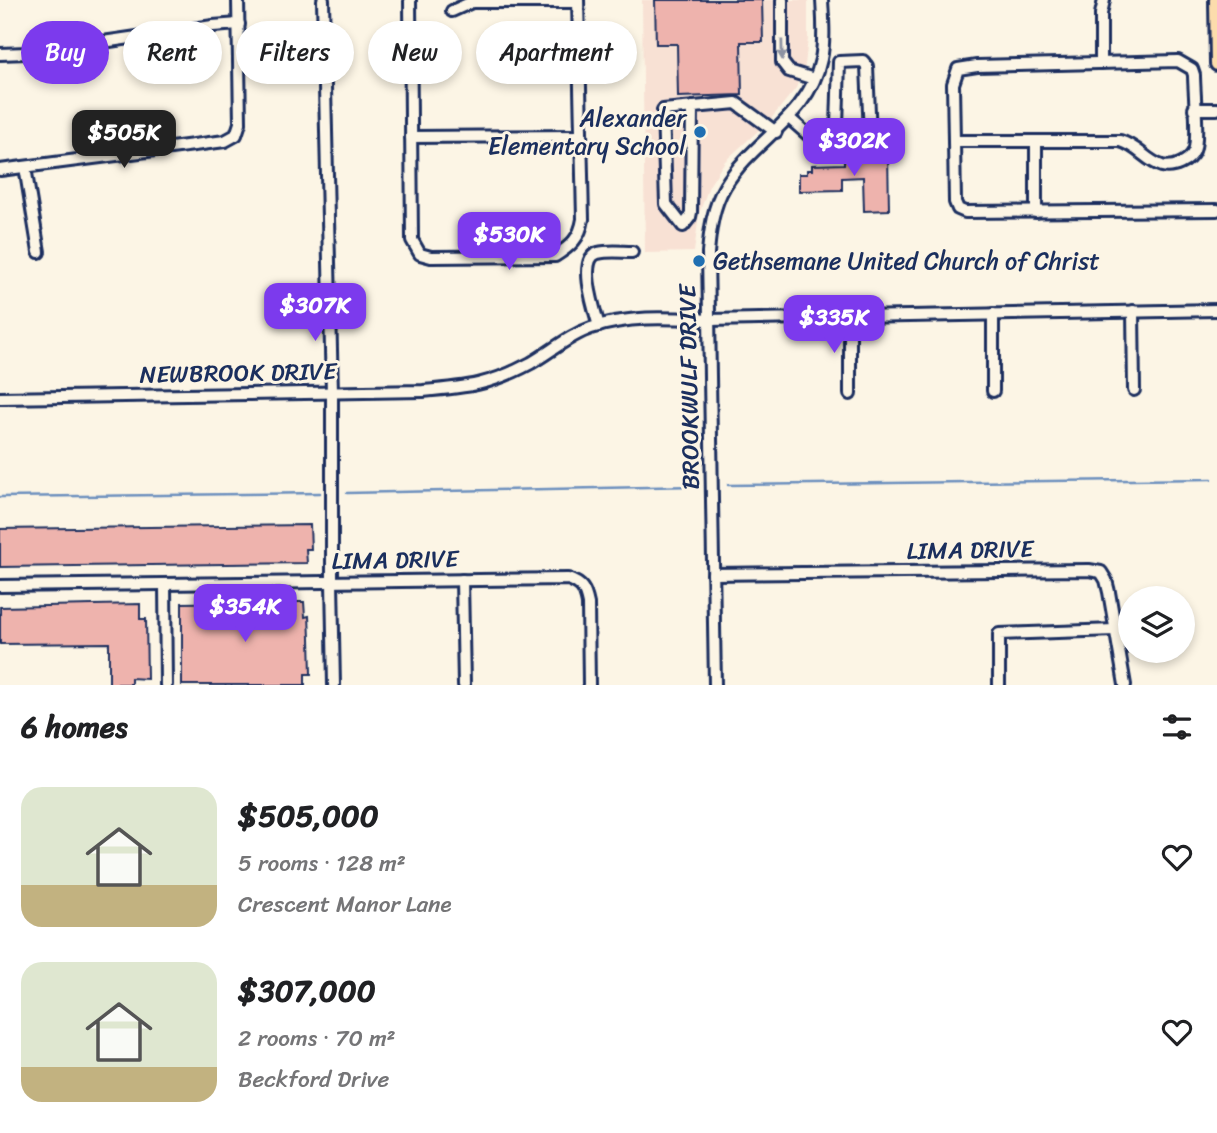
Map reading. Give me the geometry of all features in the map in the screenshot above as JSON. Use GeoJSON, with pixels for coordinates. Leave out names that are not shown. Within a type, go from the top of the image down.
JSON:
{"type":"FeatureCollection","features":[{"type":"Feature","properties":{"kind":"main road"},"geometry":{"type":"LineString","coordinates":[[1216,0],[1217,64]]}},
{"type":"Feature","properties":{"kind":"street"},"geometry":{"type":"LineString","coordinates":[[238,0],[239,21]]}},
{"type":"Feature","properties":{"kind":"street"},"geometry":{"type":"LineString","coordinates":[[323,0],[332,393],[334,685]]}},
{"type":"Feature","properties":{"kind":"street"},"geometry":{"type":"LineString","coordinates":[[410,0],[412,240],[420,254],[431,257],[555,256],[569,247],[581,233],[583,219],[578,1],[472,2],[453,11]]}},
{"type":"Feature","properties":{"kind":"street"},"geometry":{"type":"LineString","coordinates":[[782,0],[782,62],[789,71],[814,79]]}},
{"type":"Feature","properties":{"kind":"street","name":"BROOKWULF DRIVE"},"geometry":{"type":"LineString","coordinates":[[715,685],[708,253],[711,221],[725,187],[748,156],[798,109],[814,79],[821,59],[822,0]]}},
{"type":"Feature","properties":{"kind":"street"},"geometry":{"type":"LineString","coordinates":[[1101,63],[1101,14],[1104,0]]}},
{"type":"Feature","properties":{"kind":"street"},"geometry":{"type":"LineString","coordinates":[[0,54],[27,53],[236,24]]}},
{"type":"Feature","properties":{"kind":"street"},"geometry":{"type":"LineString","coordinates":[[789,118],[814,139],[840,144],[866,143],[870,136],[867,66],[863,61],[839,62],[821,59]]}},
{"type":"Feature","properties":{"kind":"street"},"geometry":{"type":"LineString","coordinates":[[954,141],[1120,141],[1133,145],[1158,165],[1177,166],[1186,160],[1195,148],[1194,75],[1192,69],[1178,61],[976,66],[958,69],[953,83],[955,202],[958,209],[965,212],[1217,210]]}},
{"type":"Feature","properties":{"kind":"street"},"geometry":{"type":"LineString","coordinates":[[839,62],[837,125],[840,144]]}},
{"type":"Feature","properties":{"kind":"street"},"geometry":{"type":"LineString","coordinates":[[0,170],[225,141],[236,135],[240,123],[240,84]]}},
{"type":"Feature","properties":{"kind":"street"},"geometry":{"type":"LineString","coordinates":[[692,107],[690,217],[683,226],[666,204],[663,110],[692,107],[736,103],[776,132]]}},
{"type":"Feature","properties":{"kind":"street"},"geometry":{"type":"LineString","coordinates":[[1194,109],[1217,109]]}},
{"type":"Feature","properties":{"kind":"street"},"geometry":{"type":"LineString","coordinates":[[411,137],[581,136]]}},
{"type":"Feature","properties":{"kind":"street"},"geometry":{"type":"LineString","coordinates":[[1036,141],[1036,212]]}},
{"type":"Feature","properties":{"kind":"street"},"geometry":{"type":"LineString","coordinates":[[25,167],[39,252]]}},
{"type":"Feature","properties":{"kind":"street"},"geometry":{"type":"LineString","coordinates":[[690,217],[711,221]]}},
{"type":"Feature","properties":{"kind":"street"},"geometry":{"type":"LineString","coordinates":[[599,326],[590,296],[588,269],[591,257],[596,253],[632,252]]}},
{"type":"Feature","properties":{"kind":"street","name":"NEWBROOK DRIVE"},"geometry":{"type":"LineString","coordinates":[[0,398],[423,391],[478,386],[533,361],[573,335],[599,326],[648,317],[709,320],[1217,310]]}},
{"type":"Feature","properties":{"kind":"street"},"geometry":{"type":"LineString","coordinates":[[1133,311],[1134,390]]}},
{"type":"Feature","properties":{"kind":"street"},"geometry":{"type":"LineString","coordinates":[[993,314],[993,391]]}},
{"type":"Feature","properties":{"kind":"street"},"geometry":{"type":"LineString","coordinates":[[850,316],[850,394]]}},
{"type":"Feature","properties":{"kind":"street","name":"LIMA DRIVE"},"geometry":{"type":"LineString","coordinates":[[713,574],[1089,570],[1101,572],[1106,580],[1115,630]]}},
{"type":"Feature","properties":{"kind":"street","name":"LIMA DRIVE"},"geometry":{"type":"LineString","coordinates":[[0,586],[568,579],[580,583],[588,604],[589,685]]}},
{"type":"Feature","properties":{"kind":"street"},"geometry":{"type":"LineString","coordinates":[[462,580],[464,685]]}},
{"type":"Feature","properties":{"kind":"street"},"geometry":{"type":"LineString","coordinates":[[165,584],[166,685]]}},
{"type":"Feature","properties":{"kind":"street"},"geometry":{"type":"LineString","coordinates":[[999,685],[999,634],[1115,630],[1125,685]]}},
{"type":"Feature","properties":{"kind":"shaded area","name":"Alexander Elementary School"},"geometry":{"type":"Polygon","coordinates":[[[642,0],[808,0],[805,65],[796,88],[770,120],[725,161],[709,186],[699,214],[694,252],[645,253],[642,0]]]}},
{"type":"Feature","properties":{"kind":"building"},"geometry":{"type":"Polygon","coordinates":[[[655,0],[762,0],[763,42],[741,42],[742,95],[678,97],[677,44],[656,44],[655,0]]]}},
{"type":"Feature","properties":{"kind":"building"},"geometry":{"type":"Polygon","coordinates":[[[888,153],[889,210],[864,211],[863,177],[842,178],[842,190],[799,191],[799,174],[807,174],[807,170],[812,170],[812,165],[844,164],[844,154],[888,153]]]}},
{"type":"Feature","properties":{"kind":"building"},"geometry":{"type":"Polygon","coordinates":[[[310,525],[311,549],[306,549],[307,563],[0,567],[0,529],[310,525]]]}},
{"type":"Feature","properties":{"kind":"building"},"geometry":{"type":"Polygon","coordinates":[[[304,602],[305,617],[309,616],[311,674],[305,674],[305,685],[182,685],[182,603],[304,602]]]}},
{"type":"Feature","properties":{"kind":"building"},"geometry":{"type":"Polygon","coordinates":[[[140,604],[140,619],[146,619],[147,679],[131,678],[131,684],[109,684],[109,643],[0,644],[0,607],[140,604]]]}},
{"type":"Feature","properties":{"kind":"waterway"},"geometry":{"type":"LineString","coordinates":[[728,485],[1212,479]]}},
{"type":"Feature","properties":{"kind":"waterway"},"geometry":{"type":"LineString","coordinates":[[347,493],[697,486]]}},
{"type":"Feature","properties":{"kind":"waterway"},"geometry":{"type":"LineString","coordinates":[[0,497],[320,493]]}},
{"type":"Feature","properties":{"kind":"place","name":"Alexander Elementary School"},"geometry":{"type":"Point","coordinates":[700,132]}},
{"type":"Feature","properties":{"kind":"place","name":"Gethsemane United Church of Christ"},"geometry":{"type":"Point","coordinates":[699,261]}}]}
